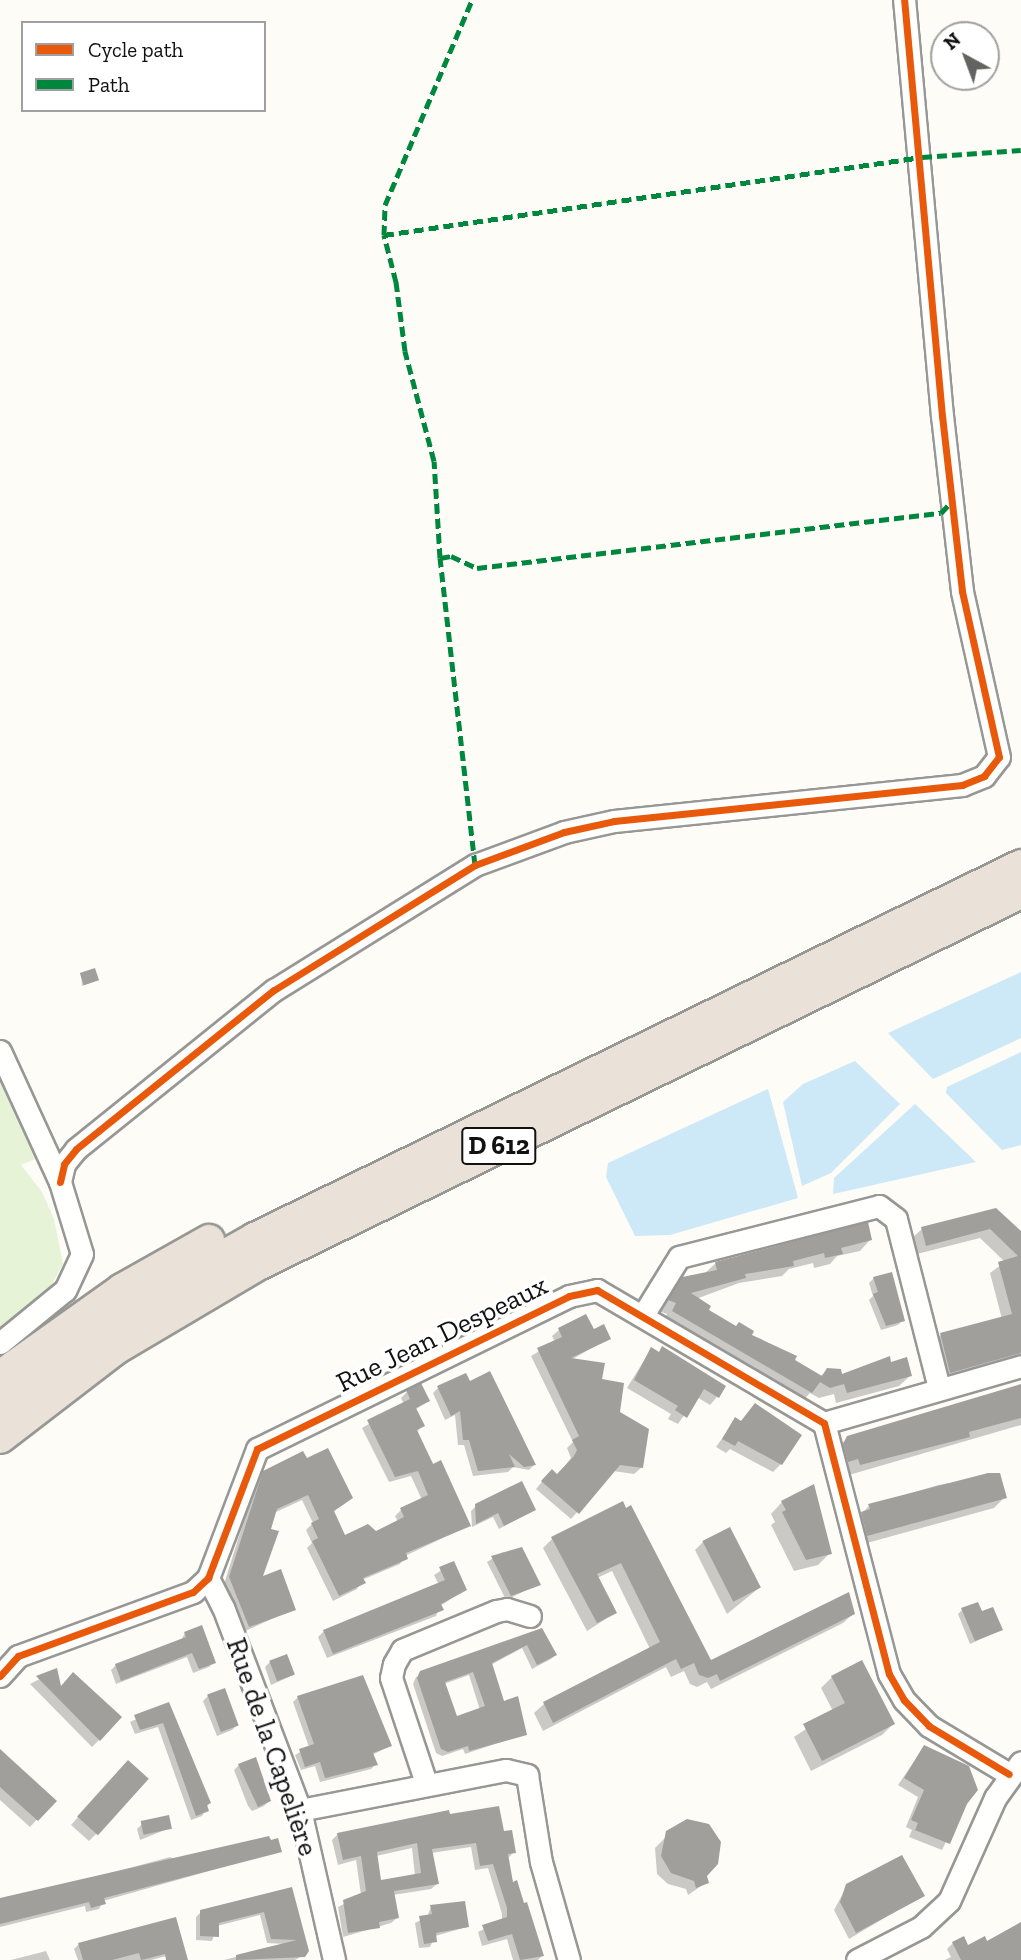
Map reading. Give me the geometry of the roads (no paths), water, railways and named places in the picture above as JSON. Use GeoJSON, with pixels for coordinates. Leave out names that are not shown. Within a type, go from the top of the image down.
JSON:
{"type":"FeatureCollection","features":[{"type":"Feature","properties":{"kind":"highway","name":"D 612"},"geometry":{"type":"LineString","coordinates":[[0,1404],[83,1340],[193,1272],[1021,865]]}},
{"type":"Feature","properties":{"kind":"highway","name":"D 612"},"geometry":{"type":"LineString","coordinates":[[0,1438],[116,1349],[258,1265],[1021,893]]}},
{"type":"Feature","properties":{"kind":"highway"},"geometry":{"type":"LineString","coordinates":[[0,1377],[77,1319],[200,1244],[455,1126],[522,1108]]}},
{"type":"Feature","properties":{"kind":"street"},"geometry":{"type":"LineString","coordinates":[[60,1182],[64,1164],[83,1143],[274,990],[475,866],[564,832],[614,821],[962,785],[984,776],[999,757],[962,591],[942,416],[922,157],[904,0]]}},
{"type":"Feature","properties":{"kind":"street"},"geometry":{"type":"LineString","coordinates":[[0,1051],[60,1182],[82,1254],[75,1274],[65,1290],[0,1343]]}},
{"type":"Feature","properties":{"kind":"street"},"geometry":{"type":"LineString","coordinates":[[643,1315],[679,1257],[879,1206],[896,1219],[939,1388]]}},
{"type":"Feature","properties":{"kind":"street","name":"Rue Jean Despeaux"},"geometry":{"type":"LineString","coordinates":[[208,1578],[257,1449],[581,1291],[597,1290],[824,1423]]}},
{"type":"Feature","properties":{"kind":"street"},"geometry":{"type":"LineString","coordinates":[[858,1960],[920,1927],[949,1901],[1015,1768],[929,1726],[904,1700],[889,1674],[824,1423],[1021,1366]]}},
{"type":"Feature","properties":{"kind":"street"},"geometry":{"type":"LineString","coordinates":[[0,1676],[18,1656],[193,1592],[208,1578]]}},
{"type":"Feature","properties":{"kind":"street","name":"Rue de la Capelière"},"geometry":{"type":"LineString","coordinates":[[208,1578],[223,1607],[300,1810],[334,1960]]}},
{"type":"Feature","properties":{"kind":"street"},"geometry":{"type":"LineString","coordinates":[[426,1783],[391,1678],[394,1664],[402,1650],[496,1611],[507,1609],[530,1616]]}},
{"type":"Feature","properties":{"kind":"street"},"geometry":{"type":"LineString","coordinates":[[300,1810],[426,1783],[506,1770],[527,1775],[541,1862],[569,1960]]}},
{"type":"Feature","properties":{"kind":"water"},"geometry":{"type":"Polygon","coordinates":[[[1021,972],[1021,1038],[933,1079],[888,1033],[1021,972]]]}},
{"type":"Feature","properties":{"kind":"water"},"geometry":{"type":"Polygon","coordinates":[[[1021,1052],[1021,1145],[1002,1150],[946,1093],[947,1087],[1021,1052]]]}},
{"type":"Feature","properties":{"kind":"water"},"geometry":{"type":"Polygon","coordinates":[[[855,1061],[900,1104],[831,1173],[802,1186],[783,1102],[803,1084],[855,1061]]]}},
{"type":"Feature","properties":{"kind":"water"},"geometry":{"type":"Polygon","coordinates":[[[768,1089],[798,1198],[670,1235],[635,1236],[606,1177],[608,1163],[768,1089]]]}},
{"type":"Feature","properties":{"kind":"water"},"geometry":{"type":"Polygon","coordinates":[[[915,1104],[976,1162],[833,1194],[834,1178],[915,1104]]]}}]}
